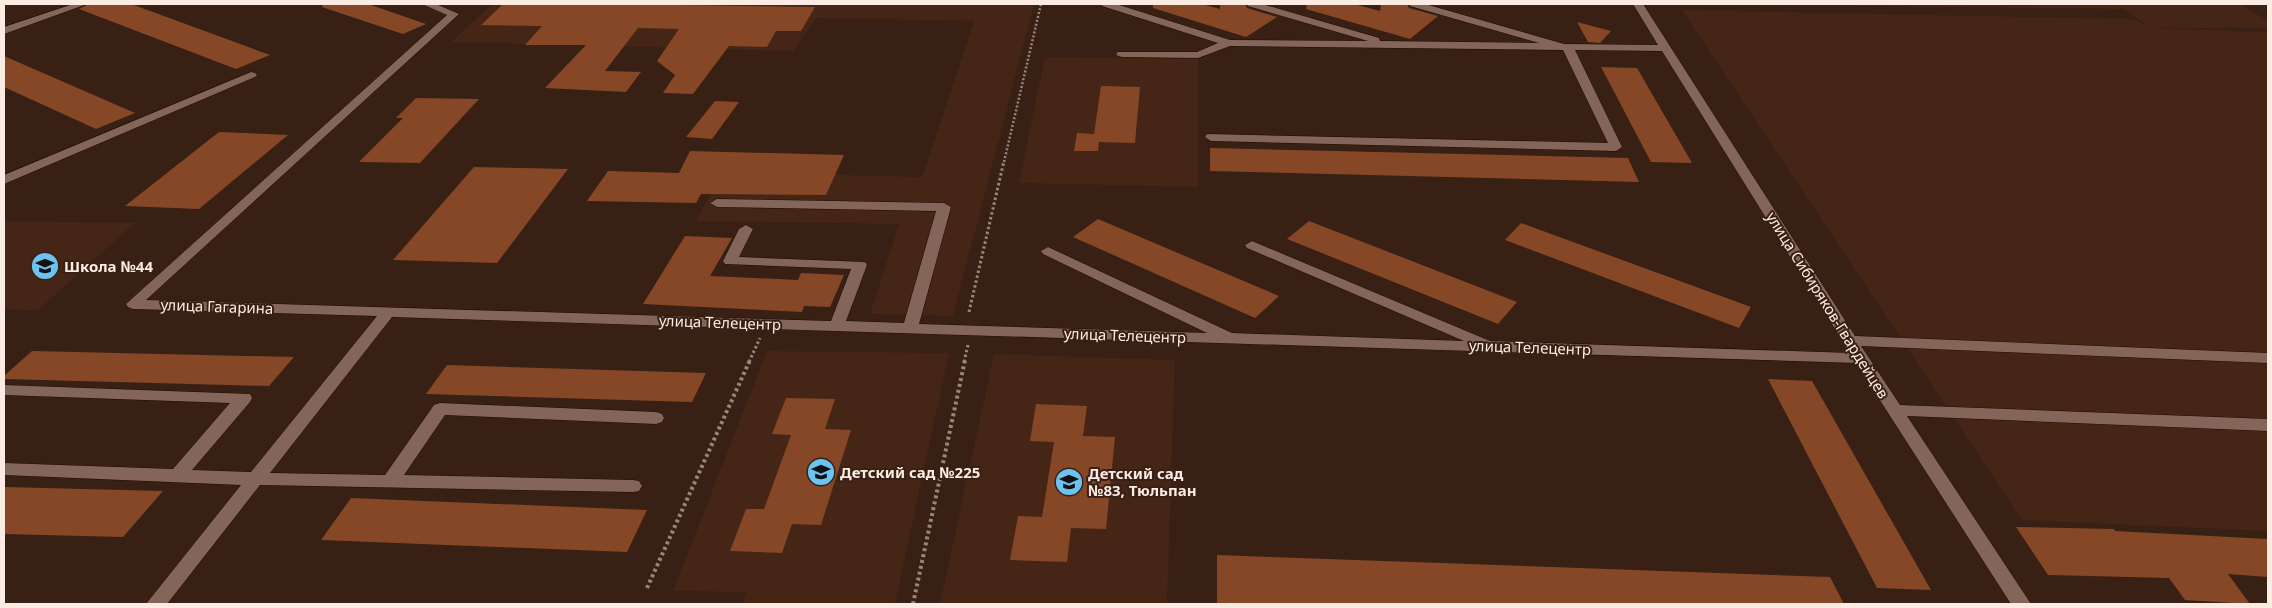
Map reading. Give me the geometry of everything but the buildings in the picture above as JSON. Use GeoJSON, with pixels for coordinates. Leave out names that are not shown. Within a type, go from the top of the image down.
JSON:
{"type":"FeatureCollection","features":[{"type":"Feature","properties":{"kind":"street"},"geometry":{"type":"LineString","coordinates":[[4,31],[82,4]]}},
{"type":"Feature","properties":{"kind":"street","name":"улица Гагарина"},"geometry":{"type":"LineString","coordinates":[[389,311],[133,304],[454,14],[427,4]]}},
{"type":"Feature","properties":{"kind":"street"},"geometry":{"type":"LineString","coordinates":[[1106,4],[1229,43],[1666,48]]}},
{"type":"Feature","properties":{"kind":"street"},"geometry":{"type":"LineString","coordinates":[[1252,4],[1393,45]]}},
{"type":"Feature","properties":{"kind":"street"},"geometry":{"type":"LineString","coordinates":[[1211,137],[1616,147],[1568,48],[1414,4]]}},
{"type":"Feature","properties":{"kind":"street","name":"улица Сибиряков-Гвардейцев"},"geometry":{"type":"LineString","coordinates":[[1638,4],[1850,341],[2021,604]]}},
{"type":"Feature","properties":{"kind":"street"},"geometry":{"type":"LineString","coordinates":[[1122,54],[1198,55],[1229,43]]}},
{"type":"Feature","properties":{"kind":"street"},"geometry":{"type":"LineString","coordinates":[[4,180],[250,76]]}},
{"type":"Feature","properties":{"kind":"street"},"geometry":{"type":"LineString","coordinates":[[717,203],[944,207],[910,328]]}},
{"type":"Feature","properties":{"kind":"street"},"geometry":{"type":"LineString","coordinates":[[746,229],[730,261],[860,266],[836,325]]}},
{"type":"Feature","properties":{"kind":"street"},"geometry":{"type":"LineString","coordinates":[[1252,245],[1491,346]]}},
{"type":"Feature","properties":{"kind":"street"},"geometry":{"type":"LineString","coordinates":[[1048,251],[1232,338]]}},
{"type":"Feature","properties":{"kind":"street"},"geometry":{"type":"LineString","coordinates":[[156,604],[389,311]]}},
{"type":"Feature","properties":{"kind":"street","name":"улица Телецентр"},"geometry":{"type":"LineString","coordinates":[[389,311],[1861,358]]}},
{"type":"Feature","properties":{"kind":"street"},"geometry":{"type":"LineString","coordinates":[[1850,341],[2268,358]]}},
{"type":"Feature","properties":{"kind":"street"},"geometry":{"type":"LineString","coordinates":[[4,390],[244,398],[178,475]]}},
{"type":"Feature","properties":{"kind":"street"},"geometry":{"type":"LineString","coordinates":[[390,482],[440,409],[656,418]]}},
{"type":"Feature","properties":{"kind":"street"},"geometry":{"type":"LineString","coordinates":[[1895,410],[2268,425]]}},
{"type":"Feature","properties":{"kind":"street"},"geometry":{"type":"LineString","coordinates":[[4,469],[256,479],[633,486]]}},
{"type":"Feature","properties":{"kind":"street"},"geometry":{"type":"LineString","coordinates":[[2021,604],[2029,604]]}},
{"type":"Feature","properties":{"kind":"path"},"geometry":{"type":"LineString","coordinates":[[968,312],[1041,4]]}},
{"type":"Feature","properties":{"kind":"path"},"geometry":{"type":"LineString","coordinates":[[647,588],[761,338]]}},
{"type":"Feature","properties":{"kind":"path"},"geometry":{"type":"LineString","coordinates":[[958,344],[978,345]]}},
{"type":"Feature","properties":{"kind":"path"},"geometry":{"type":"LineString","coordinates":[[913,604],[968,344]]}},
{"type":"Feature","properties":{"kind":"shaded area"},"geometry":{"type":"Polygon","coordinates":[[[492,4],[1034,4],[953,316],[870,314],[899,224],[696,221],[722,172],[922,177],[974,21],[816,18],[793,51],[451,42],[492,4]]]}},
{"type":"Feature","properties":{"kind":"shaded area"},"geometry":{"type":"Polygon","coordinates":[[[1701,4],[2241,4],[2268,21],[2268,28],[2150,28],[2268,32],[2268,531],[2022,520],[1682,10],[2133,19],[2148,26],[2124,9],[1701,4]]]}},
{"type":"Feature","properties":{"kind":"shaded area"},"geometry":{"type":"Polygon","coordinates":[[[1045,57],[1198,59],[1198,187],[1019,183],[1045,57]]]}},
{"type":"Feature","properties":{"kind":"shaded area","name":"Школа №44"},"geometry":{"type":"Polygon","coordinates":[[[4,221],[135,223],[37,311],[4,309],[4,221]]]}},
{"type":"Feature","properties":{"kind":"shaded area","name":"Детский сад №225"},"geometry":{"type":"Polygon","coordinates":[[[767,351],[949,353],[895,604],[743,604],[746,592],[673,591],[767,351]]]}},
{"type":"Feature","properties":{"kind":"shaded area","name":"Детский сад №83, Тюльпан"},"geometry":{"type":"Polygon","coordinates":[[[994,354],[1175,360],[1167,604],[940,604],[994,354]]]}},
{"type":"Feature","properties":{"kind":"place","name":"Школа №44"},"geometry":{"type":"Point","coordinates":[45,266]}},
{"type":"Feature","properties":{"kind":"place","name":"Детский сад №225"},"geometry":{"type":"Point","coordinates":[821,472]}},
{"type":"Feature","properties":{"kind":"place","name":"Детский сад №83, Тюльпан"},"geometry":{"type":"Point","coordinates":[1069,482]}}]}
